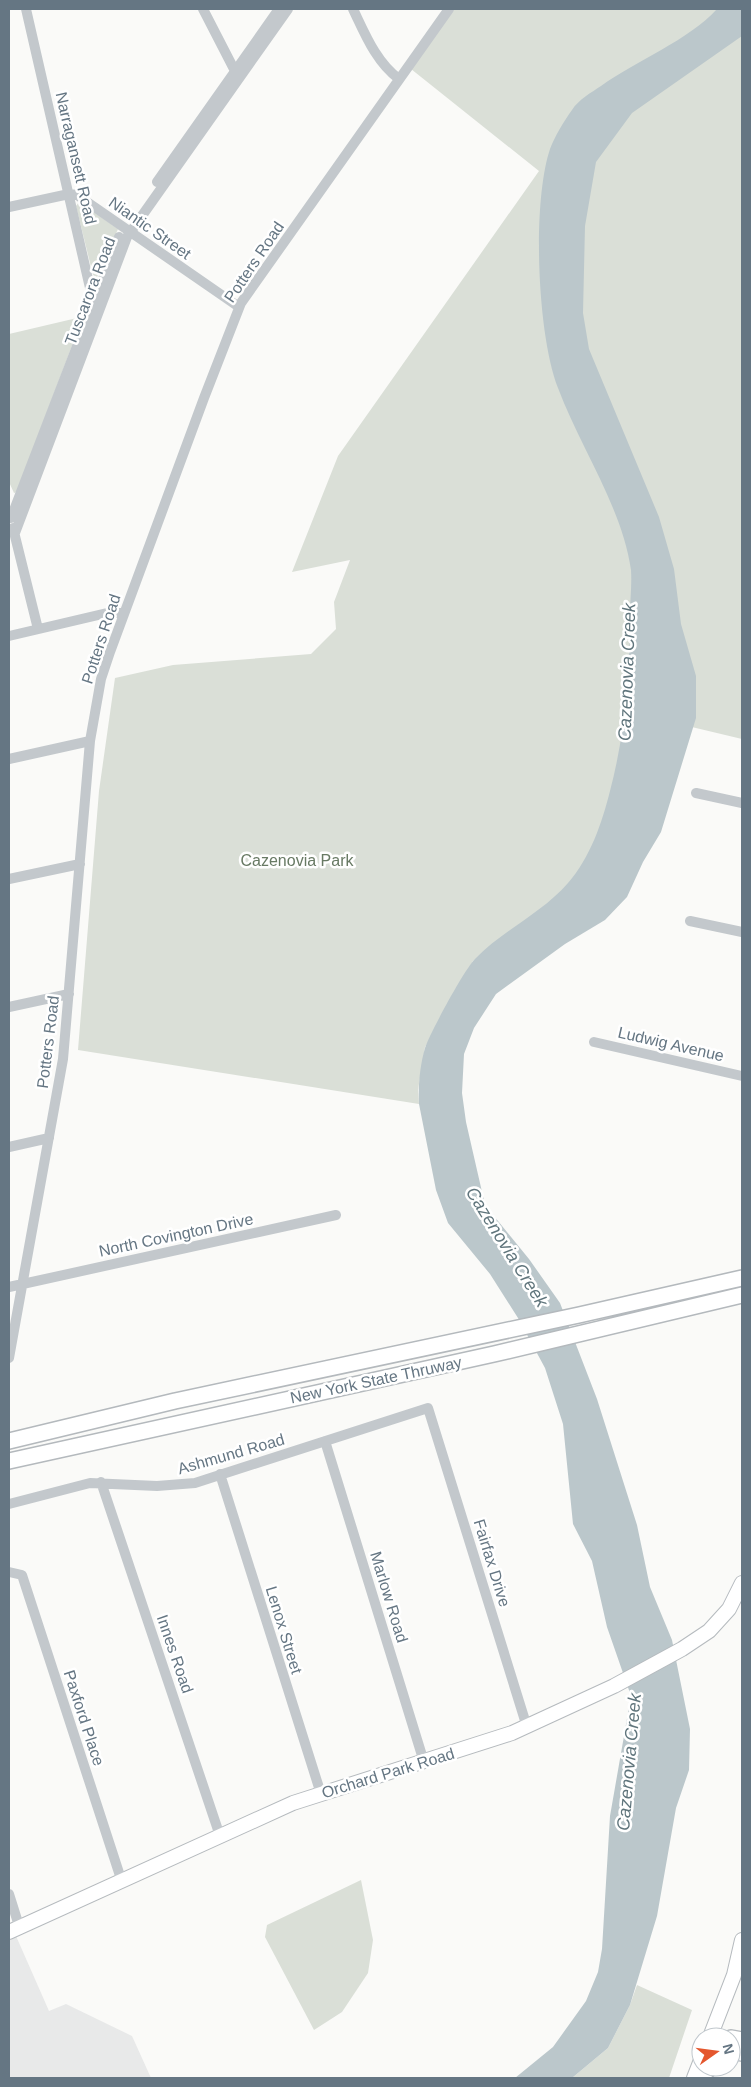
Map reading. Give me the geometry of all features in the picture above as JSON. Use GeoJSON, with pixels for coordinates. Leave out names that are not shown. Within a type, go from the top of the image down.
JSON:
{"type":"FeatureCollection","features":[{"type":"Feature","properties":{"kind":"highway","name":"New York State Thruway"},"geometry":{"type":"LineString","coordinates":[[32,1431],[140,1403],[175,1401],[579,1315],[742,1278]]}},
{"type":"Feature","properties":{"kind":"highway","name":"New York State Thruway"},"geometry":{"type":"LineString","coordinates":[[9,1461],[494,1354],[742,1295]]}},
{"type":"Feature","properties":{"kind":"highway"},"geometry":{"type":"LineString","coordinates":[[9,1431],[32,1431]]}},
{"type":"Feature","properties":{"kind":"highway"},"geometry":{"type":"LineString","coordinates":[[9,1441],[32,1431]]}},
{"type":"Feature","properties":{"kind":"main road","name":"Orchard Park Road"},"geometry":{"type":"LineString","coordinates":[[14,1931],[293,1803],[424,1762],[527,1726],[614,1686],[703,1636],[720,1621],[733,1603],[742,1583]]}},
{"type":"Feature","properties":{"kind":"main road"},"geometry":{"type":"LineString","coordinates":[[714,2027],[739,1965],[742,1940]]}},
{"type":"Feature","properties":{"kind":"street","name":"Narragansett Road"},"geometry":{"type":"LineString","coordinates":[[26,9],[96,315]]}},
{"type":"Feature","properties":{"kind":"street"},"geometry":{"type":"LineString","coordinates":[[203,9],[237,75]]}},
{"type":"Feature","properties":{"kind":"street","name":"Tuscarora Road"},"geometry":{"type":"LineString","coordinates":[[237,75],[279,9]]}},
{"type":"Feature","properties":{"kind":"street","name":"Tuscarora Road"},"geometry":{"type":"LineString","coordinates":[[11,518],[116,242],[127,230],[237,75],[288,9]]}},
{"type":"Feature","properties":{"kind":"street"},"geometry":{"type":"LineString","coordinates":[[353,9],[380,60],[387,70],[399,79]]}},
{"type":"Feature","properties":{"kind":"street","name":"Potters Road"},"geometry":{"type":"LineString","coordinates":[[9,1358],[63,1059],[90,741],[101,679],[239,307],[449,9]]}},
{"type":"Feature","properties":{"kind":"street"},"geometry":{"type":"LineString","coordinates":[[9,207],[69,194]]}},
{"type":"Feature","properties":{"kind":"street","name":"Niantic Street"},"geometry":{"type":"LineString","coordinates":[[69,194],[77,195],[239,307]]}},
{"type":"Feature","properties":{"kind":"street","name":"Tuscarora Road"},"geometry":{"type":"LineString","coordinates":[[14,533],[127,230]]}},
{"type":"Feature","properties":{"kind":"street"},"geometry":{"type":"LineString","coordinates":[[9,507],[38,629]]}},
{"type":"Feature","properties":{"kind":"street"},"geometry":{"type":"LineString","coordinates":[[9,636],[107,613],[124,613]]}},
{"type":"Feature","properties":{"kind":"street"},"geometry":{"type":"LineString","coordinates":[[9,759],[90,741]]}},
{"type":"Feature","properties":{"kind":"street"},"geometry":{"type":"LineString","coordinates":[[696,793],[742,804]]}},
{"type":"Feature","properties":{"kind":"street"},"geometry":{"type":"LineString","coordinates":[[9,879],[80,864]]}},
{"type":"Feature","properties":{"kind":"street"},"geometry":{"type":"LineString","coordinates":[[690,921],[742,932]]}},
{"type":"Feature","properties":{"kind":"street"},"geometry":{"type":"LineString","coordinates":[[9,1007],[69,994]]}},
{"type":"Feature","properties":{"kind":"street","name":"Ludwig Avenue"},"geometry":{"type":"LineString","coordinates":[[594,1042],[742,1076]]}},
{"type":"Feature","properties":{"kind":"street"},"geometry":{"type":"LineString","coordinates":[[9,1147],[49,1138]]}},
{"type":"Feature","properties":{"kind":"street","name":"North Covington Drive"},"geometry":{"type":"LineString","coordinates":[[9,1287],[336,1215]]}},
{"type":"Feature","properties":{"kind":"street","name":"Ashmund Road"},"geometry":{"type":"LineString","coordinates":[[9,1504],[82,1485],[101,1482],[177,1486],[428,1408]]}},
{"type":"Feature","properties":{"kind":"street","name":"Fairfax Drive"},"geometry":{"type":"LineString","coordinates":[[428,1408],[527,1726]]}},
{"type":"Feature","properties":{"kind":"street","name":"Marlow Road"},"geometry":{"type":"LineString","coordinates":[[325,1441],[424,1762]]}},
{"type":"Feature","properties":{"kind":"street","name":"Lenox Street"},"geometry":{"type":"LineString","coordinates":[[220,1474],[321,1794]]}},
{"type":"Feature","properties":{"kind":"street","name":"Innes Road"},"geometry":{"type":"LineString","coordinates":[[101,1482],[220,1836]]}},
{"type":"Feature","properties":{"kind":"street","name":"Paxford Place"},"geometry":{"type":"LineString","coordinates":[[9,1572],[22,1575],[122,1882]]}},
{"type":"Feature","properties":{"kind":"street"},"geometry":{"type":"LineString","coordinates":[[9,1894],[14,1931]]}},
{"type":"Feature","properties":{"kind":"shaded area"},"geometry":{"type":"Polygon","coordinates":[[[16,1936],[49,2011],[66,2004],[132,2036],[151,2078],[9,2078],[9,1939],[16,1936]]]}},
{"type":"Feature","properties":{"kind":"green space","name":"Cazenovia Park"},"geometry":{"type":"Polygon","coordinates":[[[454,9],[742,9],[742,739],[675,723],[571,892],[473,961],[425,1047],[418,1090],[419,1104],[78,1050],[99,791],[115,678],[173,665],[311,654],[336,629],[334,602],[350,560],[292,572],[338,456],[539,171],[411,69],[454,9]]]}},
{"type":"Feature","properties":{"kind":"green space"},"geometry":{"type":"Polygon","coordinates":[[[79,202],[118,229],[97,277],[93,275],[76,206],[79,202]]]}},
{"type":"Feature","properties":{"kind":"green space"},"geometry":{"type":"Polygon","coordinates":[[[77,318],[82,319],[17,492],[14,493],[9,482],[9,334],[77,318]]]}},
{"type":"Feature","properties":{"kind":"green space"},"geometry":{"type":"Polygon","coordinates":[[[361,1880],[373,1940],[368,1973],[342,2012],[314,2030],[265,1937],[267,1925],[361,1880]]]}},
{"type":"Feature","properties":{"kind":"green space"},"geometry":{"type":"Polygon","coordinates":[[[637,1985],[692,2010],[669,2078],[572,2078],[608,2048],[630,2005],[637,1985]]]}},
{"type":"Feature","properties":{"kind":"water","name":"Cazenovia Creek"},"geometry":{"type":"Polygon","coordinates":[[[717,9],[742,9],[742,36],[632,113],[596,162],[585,226],[583,313],[589,349],[659,517],[674,569],[681,624],[696,676],[696,718],[661,832],[643,862],[627,897],[605,920],[565,944],[496,994],[474,1028],[464,1054],[462,1093],[466,1122],[485,1205],[529,1259],[560,1303],[597,1399],[637,1525],[650,1587],[672,1640],[690,1729],[689,1770],[676,1808],[657,1916],[630,2005],[608,2048],[572,2078],[515,2078],[553,2047],[586,2001],[598,1972],[602,1949],[610,1816],[631,1696],[607,1627],[592,1561],[573,1524],[563,1424],[545,1368],[518,1318],[490,1274],[448,1223],[436,1190],[419,1104],[420,1076],[423,1055],[428,1040],[470,965],[498,939],[546,904],[568,883],[583,863],[599,828],[607,803],[623,726],[629,659],[631,570],[619,523],[610,500],[558,388],[545,335],[541,303],[539,234],[544,173],[550,149],[566,119],[581,100],[615,77],[692,31],[717,9]]]}}]}
